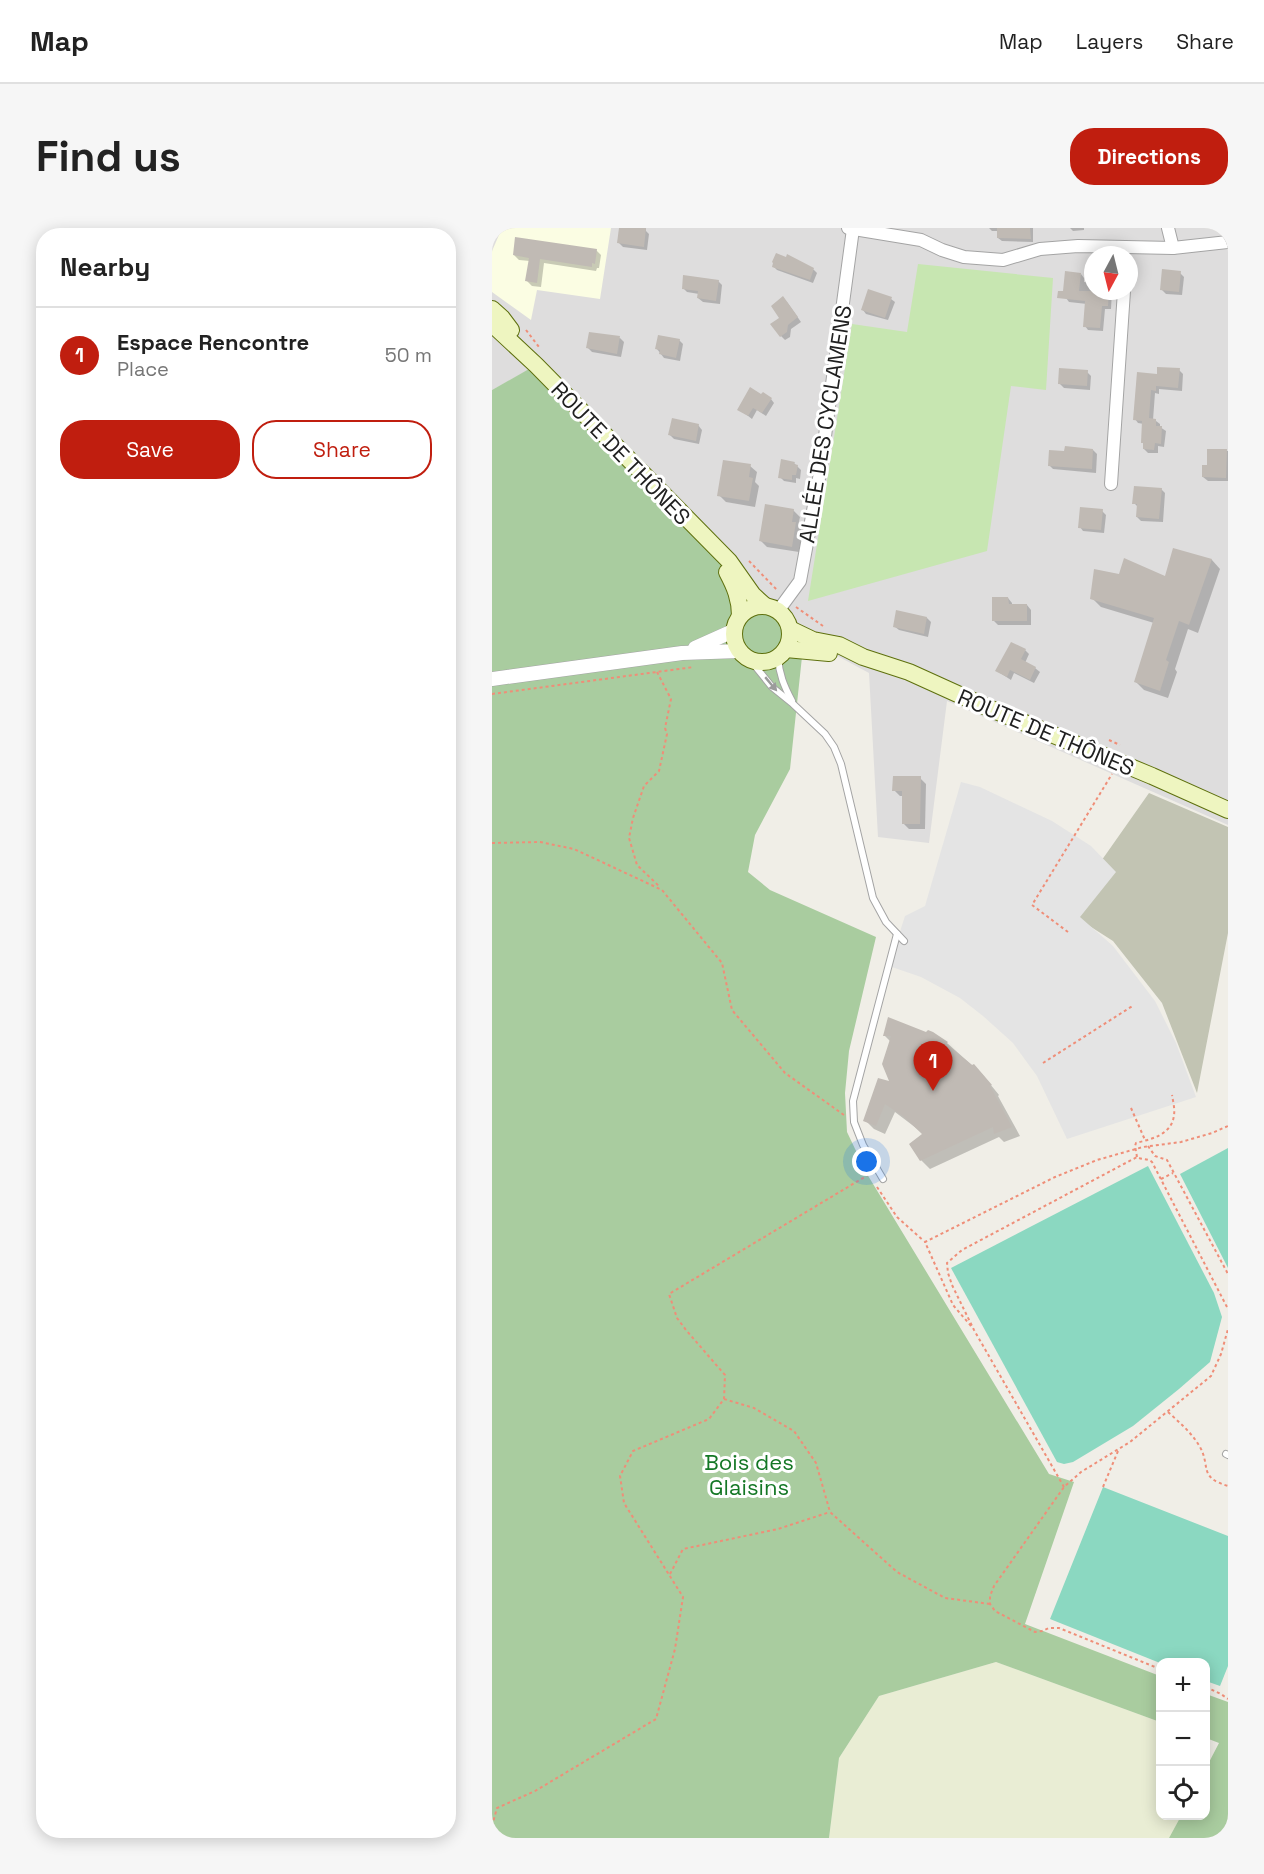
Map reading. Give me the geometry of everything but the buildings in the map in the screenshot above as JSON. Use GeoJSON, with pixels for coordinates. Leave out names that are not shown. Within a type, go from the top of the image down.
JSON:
{"type":"FeatureCollection","features":[{"type":"Feature","properties":{"kind":"main road","name":"ROUTE DE THÔNES"},"geometry":{"type":"LineString","coordinates":[[492,309],[729,561],[753,595],[777,606]]}},
{"type":"Feature","properties":{"kind":"main road","name":"ROUTE DE THÔNES"},"geometry":{"type":"LineString","coordinates":[[492,324],[539,358]]}},
{"type":"Feature","properties":{"kind":"main road","name":"ROUTE DE THÔNES"},"geometry":{"type":"LineString","coordinates":[[708,540],[736,589],[740,603],[737,623]]}},
{"type":"Feature","properties":{"kind":"main road"},"geometry":{"type":"LineString","coordinates":[[777,606],[790,629],[790,640],[782,653],[765,662],[745,656],[733,638],[737,623],[747,610],[777,606]]}},
{"type":"Feature","properties":{"kind":"main road","name":"ROUTE DE THÔNES"},"geometry":{"type":"LineString","coordinates":[[790,629],[813,640],[839,645],[863,657],[909,672],[984,706],[1123,755],[1228,810]]}},
{"type":"Feature","properties":{"kind":"main road","name":"ROUTE DE THÔNES"},"geometry":{"type":"LineString","coordinates":[[782,653],[812,650],[863,657]]}},
{"type":"Feature","properties":{"kind":"street"},"geometry":{"type":"LineString","coordinates":[[1167,228],[1173,248]]}},
{"type":"Feature","properties":{"kind":"street"},"geometry":{"type":"LineString","coordinates":[[851,229],[921,240],[964,257],[1003,260],[1040,249],[1084,247]]}},
{"type":"Feature","properties":{"kind":"street","name":"ALLÉE DES CYCLAMENS"},"geometry":{"type":"LineString","coordinates":[[777,606],[800,582],[820,473],[851,229]]}},
{"type":"Feature","properties":{"kind":"street"},"geometry":{"type":"LineString","coordinates":[[1138,250],[1228,242]]}},
{"type":"Feature","properties":{"kind":"street"},"geometry":{"type":"LineString","coordinates":[[1111,484],[1123,300]]}},
{"type":"Feature","properties":{"kind":"street"},"geometry":{"type":"LineString","coordinates":[[682,653],[737,623]]}},
{"type":"Feature","properties":{"kind":"street"},"geometry":{"type":"LineString","coordinates":[[492,679],[682,653],[745,656]]}},
{"type":"Feature","properties":{"kind":"lane"},"geometry":{"type":"LineString","coordinates":[[782,653],[779,672],[794,704]]}},
{"type":"Feature","properties":{"kind":"lane"},"geometry":{"type":"LineString","coordinates":[[745,656],[772,687],[794,704],[825,734],[838,755],[873,898],[881,915],[904,941]]}},
{"type":"Feature","properties":{"kind":"lane"},"geometry":{"type":"LineString","coordinates":[[883,1179],[863,1145],[854,1122],[853,1101],[897,933]]}},
{"type":"Feature","properties":{"kind":"path"},"geometry":{"type":"LineString","coordinates":[[523,326],[539,358]]}},
{"type":"Feature","properties":{"kind":"path"},"geometry":{"type":"LineString","coordinates":[[746,558],[777,606],[826,628]]}},
{"type":"Feature","properties":{"kind":"path"},"geometry":{"type":"LineString","coordinates":[[492,694],[696,667]]}},
{"type":"Feature","properties":{"kind":"path"},"geometry":{"type":"LineString","coordinates":[[657,672],[671,699],[665,728],[667,734],[659,771],[644,786],[629,838],[637,865],[662,890],[722,963],[732,1010],[785,1073],[854,1122]]}},
{"type":"Feature","properties":{"kind":"path"},"geometry":{"type":"LineString","coordinates":[[1068,932],[1032,905],[1123,755],[1106,739]]}},
{"type":"Feature","properties":{"kind":"path"},"geometry":{"type":"LineString","coordinates":[[492,843],[540,842],[574,849],[662,890]]}},
{"type":"Feature","properties":{"kind":"path"},"geometry":{"type":"LineString","coordinates":[[1043,1063],[1134,1005]]}},
{"type":"Feature","properties":{"kind":"path"},"geometry":{"type":"LineString","coordinates":[[1137,1157],[1136,1143],[1159,1137],[1169,1127],[1174,1116],[1172,1095]]}},
{"type":"Feature","properties":{"kind":"path"},"geometry":{"type":"LineString","coordinates":[[1131,1108],[1145,1140]]}},
{"type":"Feature","properties":{"kind":"path"},"geometry":{"type":"LineString","coordinates":[[925,1242],[1055,1177],[1097,1160],[1148,1146],[1181,1142],[1228,1126]]}},
{"type":"Feature","properties":{"kind":"path"},"geometry":{"type":"LineString","coordinates":[[1148,1146],[1155,1156],[1167,1160],[1228,1274]]}},
{"type":"Feature","properties":{"kind":"path"},"geometry":{"type":"LineString","coordinates":[[1064,1487],[974,1330],[952,1285],[947,1267],[949,1260],[962,1250],[1137,1157],[1152,1162],[1228,1309]]}},
{"type":"Feature","properties":{"kind":"path"},"geometry":{"type":"LineString","coordinates":[[492,1826],[497,1808],[535,1791],[656,1719],[675,1649],[683,1597],[624,1503],[620,1476],[633,1451],[709,1419],[724,1399],[725,1375],[676,1318],[669,1294],[877,1169]]}},
{"type":"Feature","properties":{"kind":"path"},"geometry":{"type":"LineString","coordinates":[[1161,1179],[1173,1173]]}},
{"type":"Feature","properties":{"kind":"path"},"geometry":{"type":"LineString","coordinates":[[875,1184],[897,1217],[925,1242],[953,1305],[974,1330]]}},
{"type":"Feature","properties":{"kind":"path"},"geometry":{"type":"LineString","coordinates":[[1156,1667],[1059,1628],[1035,1632],[995,1611],[990,1604],[990,1596],[994,1586],[1064,1487],[1081,1472],[1118,1451],[1211,1376],[1221,1354],[1228,1329]]}},
{"type":"Feature","properties":{"kind":"path"},"geometry":{"type":"LineString","coordinates":[[724,1399],[754,1408],[794,1431],[816,1462],[831,1512],[897,1572],[945,1598],[990,1604]]}},
{"type":"Feature","properties":{"kind":"path"},"geometry":{"type":"LineString","coordinates":[[1168,1412],[1186,1428],[1202,1449],[1206,1470],[1210,1476],[1215,1482],[1228,1486]]}},
{"type":"Feature","properties":{"kind":"path"},"geometry":{"type":"LineString","coordinates":[[1103,1487],[1118,1451]]}},
{"type":"Feature","properties":{"kind":"path"},"geometry":{"type":"LineString","coordinates":[[670,1575],[683,1549],[755,1534],[831,1512]]}},
{"type":"Feature","properties":{"kind":"path"},"geometry":{"type":"LineString","coordinates":[[1210,1689],[1228,1699]]}},
{"type":"Feature","properties":{"kind":"path"},"geometry":{"type":"LineString","coordinates":[[1221,1838],[1228,1825]]}},
{"type":"Feature","properties":{"kind":"shaded area"},"geometry":{"type":"Polygon","coordinates":[[[492,228],[1228,228],[1228,825],[947,701],[929,843],[878,837],[869,673],[804,638],[536,366],[492,390],[492,228]]]}},
{"type":"Feature","properties":{"kind":"shaded area"},"geometry":{"type":"Polygon","coordinates":[[[502,228],[611,228],[600,299],[537,290],[531,320],[492,292],[492,251],[502,228]]]}},
{"type":"Feature","properties":{"kind":"shaded area"},"geometry":{"type":"Polygon","coordinates":[[[961,782],[980,787],[1052,821],[1091,846],[1116,872],[1080,917],[1113,946],[1155,1001],[1176,1043],[1196,1097],[1067,1139],[1037,1076],[1013,1043],[960,998],[921,977],[889,966],[905,916],[925,906],[961,782]]]}},
{"type":"Feature","properties":{"kind":"shaded area"},"geometry":{"type":"Polygon","coordinates":[[[1149,793],[1228,827],[1228,933],[1197,1093],[1162,1003],[1113,941],[1066,911],[1149,793]]]}},
{"type":"Feature","properties":{"kind":"shaded area"},"geometry":{"type":"Polygon","coordinates":[[[996,1662],[1156,1721],[1156,1820],[1179,1820],[1169,1838],[829,1838],[839,1758],[879,1696],[996,1662]]]}},
{"type":"Feature","properties":{"kind":"green space"},"geometry":{"type":"Polygon","coordinates":[[[918,264],[1053,278],[1046,390],[1011,386],[987,551],[808,601],[852,324],[907,332],[918,264]]]}},
{"type":"Feature","properties":{"kind":"green space","name":"Bois des Glaisins"},"geometry":{"type":"Polygon","coordinates":[[[536,365],[804,638],[790,769],[755,835],[748,872],[770,890],[876,937],[849,1051],[845,1093],[847,1132],[867,1174],[1049,1474],[1074,1482],[1025,1624],[1156,1674],[1156,1721],[996,1662],[879,1696],[839,1758],[829,1838],[492,1838],[492,390],[536,365]]]}},
{"type":"Feature","properties":{"kind":"green space"},"geometry":{"type":"Polygon","coordinates":[[[1228,1148],[1228,1268],[1180,1174],[1228,1148]]]}},
{"type":"Feature","properties":{"kind":"green space"},"geometry":{"type":"Polygon","coordinates":[[[1148,1166],[1214,1293],[1222,1317],[1210,1362],[1133,1426],[1073,1462],[1064,1464],[1057,1462],[951,1268],[1148,1166]]]}},
{"type":"Feature","properties":{"kind":"green space"},"geometry":{"type":"Polygon","coordinates":[[[1103,1487],[1228,1536],[1228,1666],[1220,1686],[1210,1682],[1210,1658],[1156,1658],[1156,1661],[1050,1619],[1103,1487]]]}},
{"type":"Feature","properties":{"kind":"green space"},"geometry":{"type":"Polygon","coordinates":[[[1210,1695],[1228,1702],[1228,1838],[1169,1838],[1179,1820],[1210,1820],[1210,1760],[1219,1743],[1210,1740],[1210,1695]]]}},
{"type":"Feature","properties":{"kind":"place","name":"Espace Rencontre"},"geometry":{"type":"Point","coordinates":[933,1091]}}]}
